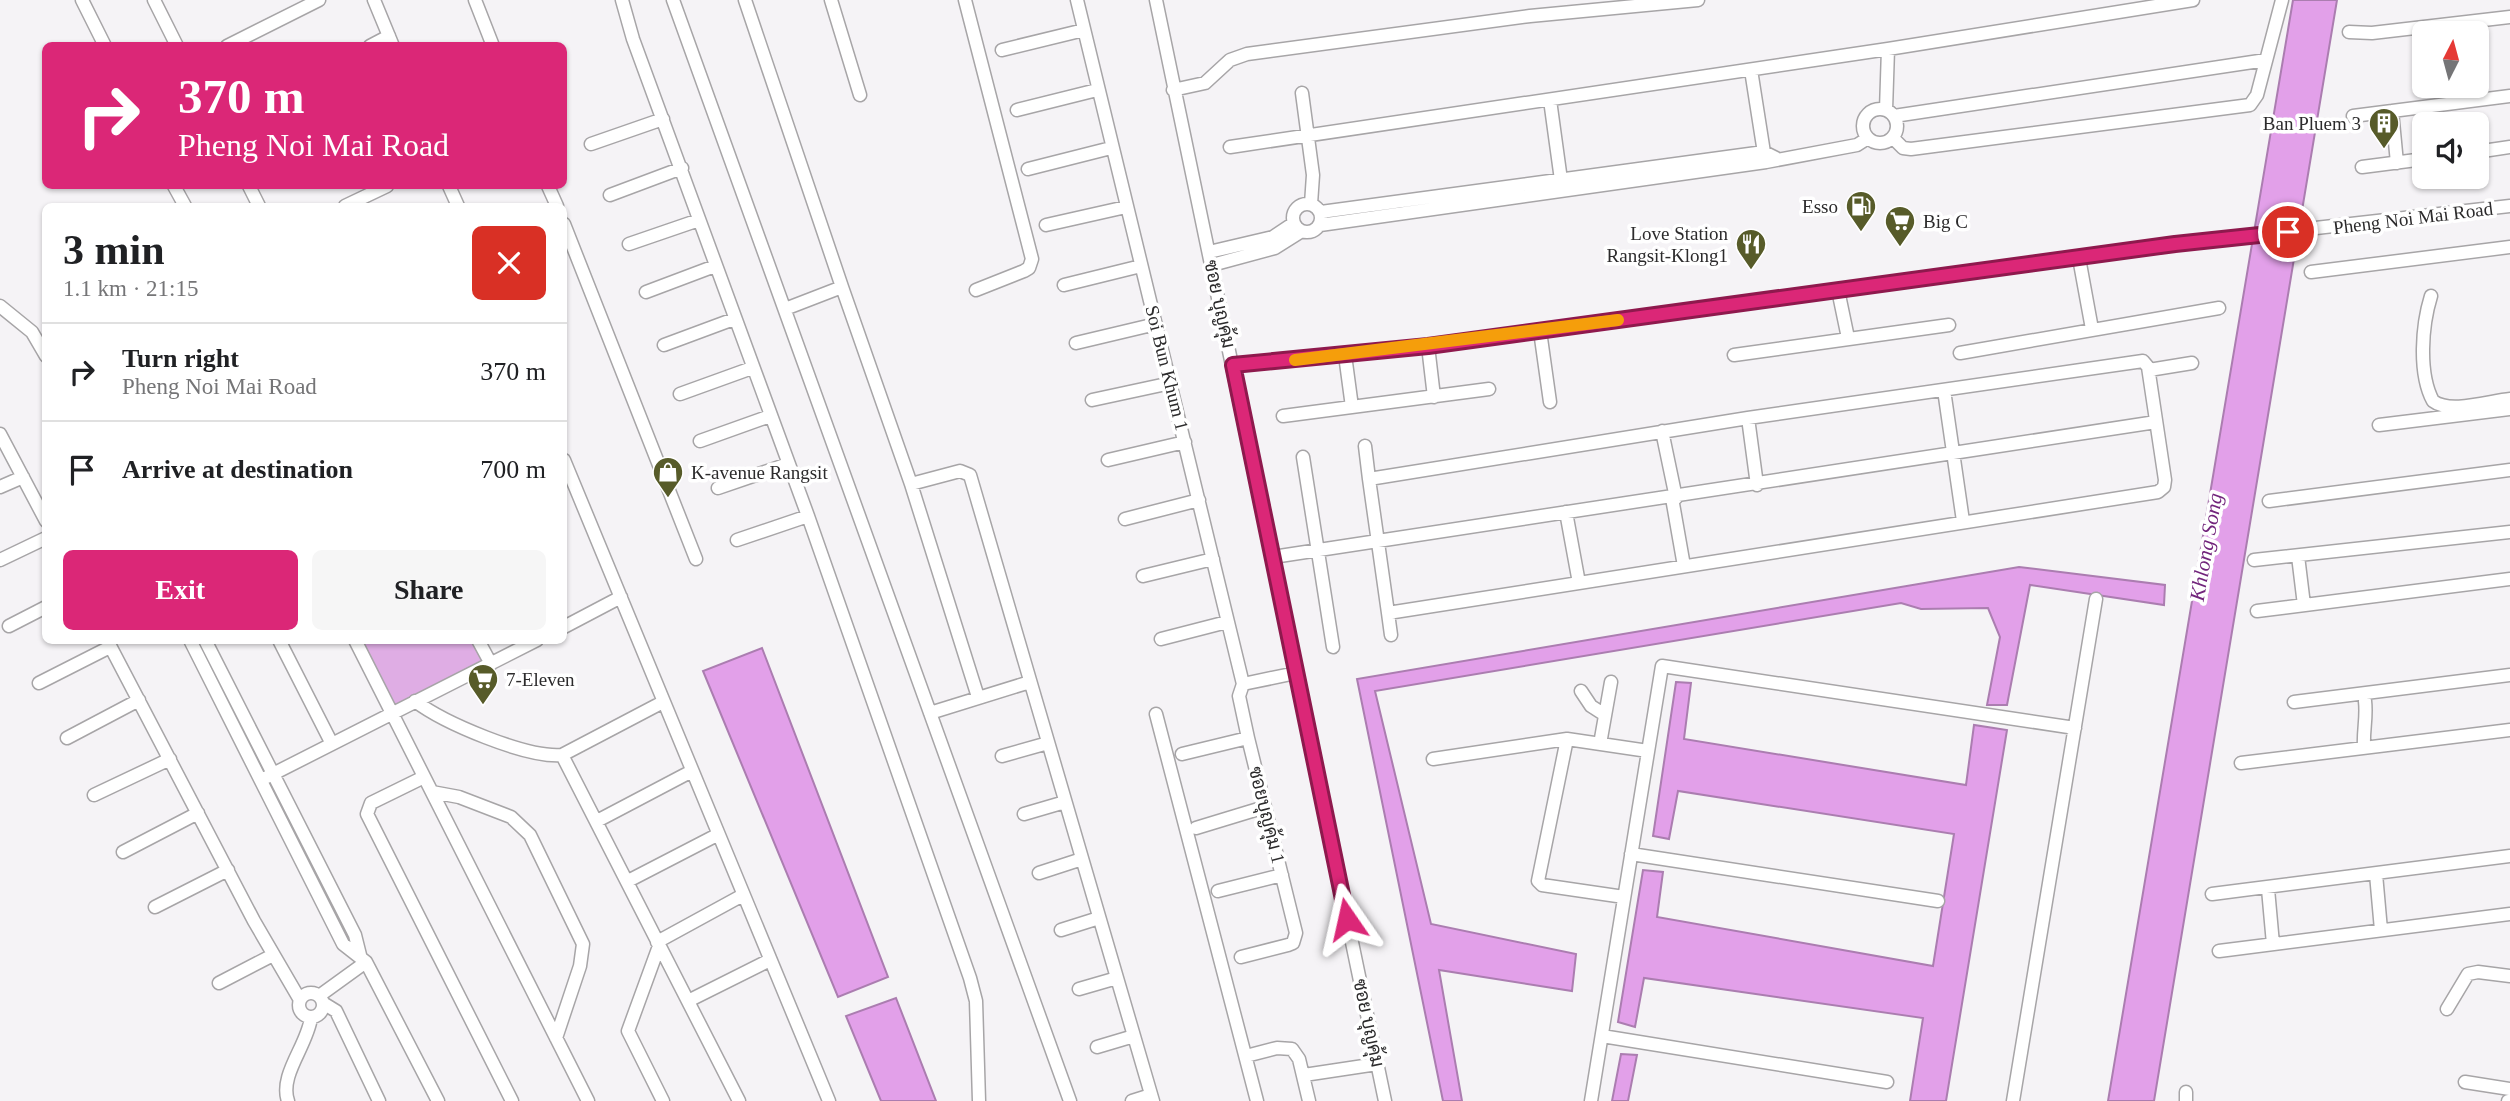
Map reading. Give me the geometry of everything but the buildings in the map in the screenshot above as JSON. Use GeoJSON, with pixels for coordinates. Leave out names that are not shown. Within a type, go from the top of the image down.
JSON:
{"type":"FeatureCollection","features":[{"type":"Feature","properties":{"kind":"street"},"geometry":{"type":"LineString","coordinates":[[82,0],[103,42]]}},
{"type":"Feature","properties":{"kind":"street"},"geometry":{"type":"LineString","coordinates":[[154,0],[175,42]]}},
{"type":"Feature","properties":{"kind":"street"},"geometry":{"type":"LineString","coordinates":[[235,42],[320,0]]}},
{"type":"Feature","properties":{"kind":"street"},"geometry":{"type":"LineString","coordinates":[[373,0],[391,41]]}},
{"type":"Feature","properties":{"kind":"street"},"geometry":{"type":"LineString","coordinates":[[475,0],[491,42]]}},
{"type":"Feature","properties":{"kind":"street"},"geometry":{"type":"LineString","coordinates":[[622,0],[734,319],[808,516],[970,978],[976,1001],[979,1101]]}},
{"type":"Feature","properties":{"kind":"street"},"geometry":{"type":"LineString","coordinates":[[673,0],[1070,1101]]}},
{"type":"Feature","properties":{"kind":"street"},"geometry":{"type":"LineString","coordinates":[[745,0],[911,484],[978,697]]}},
{"type":"Feature","properties":{"kind":"street"},"geometry":{"type":"LineString","coordinates":[[831,0],[860,95]]}},
{"type":"Feature","properties":{"kind":"street"},"geometry":{"type":"LineString","coordinates":[[965,0],[1032,259],[1029,268],[1024,271],[976,290]]}},
{"type":"Feature","properties":{"kind":"street","name":"Soi Bun Khum 1"},"geometry":{"type":"LineString","coordinates":[[1077,0],[1199,500],[1241,690]]}},
{"type":"Feature","properties":{"kind":"street","name":"ซอย บุญคุ้ม"},"geometry":{"type":"LineString","coordinates":[[1156,0],[1385,1101]]}},
{"type":"Feature","properties":{"kind":"street"},"geometry":{"type":"LineString","coordinates":[[1173,90],[1205,83],[1230,60],[1247,54],[1530,16],[1698,0]]}},
{"type":"Feature","properties":{"kind":"street"},"geometry":{"type":"LineString","coordinates":[[1230,147],[1888,50],[2193,0]]}},
{"type":"Feature","properties":{"kind":"street"},"geometry":{"type":"LineString","coordinates":[[1893,138],[1903,148],[1911,149],[2250,104],[2257,95],[2282,0]]}},
{"type":"Feature","properties":{"kind":"street"},"geometry":{"type":"LineString","coordinates":[[2349,32],[2372,33],[2510,17]]}},
{"type":"Feature","properties":{"kind":"street"},"geometry":{"type":"LineString","coordinates":[[1002,50],[1084,30]]}},
{"type":"Feature","properties":{"kind":"street"},"geometry":{"type":"LineString","coordinates":[[1888,50],[1890,113],[1897,125],[1893,138],[1879,144],[1868,138],[1863,130],[1865,119],[1875,110],[1890,113],[2266,60]]}},
{"type":"Feature","properties":{"kind":"street"},"geometry":{"type":"LineString","coordinates":[[1751,70],[1769,158]]}},
{"type":"Feature","properties":{"kind":"street"},"geometry":{"type":"LineString","coordinates":[[1017,110],[1097,90]]}},
{"type":"Feature","properties":{"kind":"street"},"geometry":{"type":"LineString","coordinates":[[1210,258],[1298,227],[1310,232],[1317,214],[1302,93]]}},
{"type":"Feature","properties":{"kind":"street"},"geometry":{"type":"LineString","coordinates":[[2353,116],[2510,96]]}},
{"type":"Feature","properties":{"kind":"street"},"geometry":{"type":"LineString","coordinates":[[1550,100],[1561,180]]}},
{"type":"Feature","properties":{"kind":"street"},"geometry":{"type":"LineString","coordinates":[[2392,111],[2398,163]]}},
{"type":"Feature","properties":{"kind":"street"},"geometry":{"type":"LineString","coordinates":[[592,144],[663,119]]}},
{"type":"Feature","properties":{"kind":"street"},"geometry":{"type":"LineString","coordinates":[[1298,227],[1293,215],[1298,207],[1317,214],[1769,158],[1857,145],[1868,138]]}},
{"type":"Feature","properties":{"kind":"street"},"geometry":{"type":"LineString","coordinates":[[2489,150],[2510,147]]}},
{"type":"Feature","properties":{"kind":"street"},"geometry":{"type":"LineString","coordinates":[[1028,169],[1111,148]]}},
{"type":"Feature","properties":{"kind":"street"},"geometry":{"type":"LineString","coordinates":[[1317,214],[1561,180],[1769,158]]}},
{"type":"Feature","properties":{"kind":"street"},"geometry":{"type":"LineString","coordinates":[[2362,167],[2412,161]]}},
{"type":"Feature","properties":{"kind":"street"},"geometry":{"type":"LineString","coordinates":[[610,195],[682,169]]}},
{"type":"Feature","properties":{"kind":"street"},"geometry":{"type":"LineString","coordinates":[[351,203],[381,189]]}},
{"type":"Feature","properties":{"kind":"street","name":"Pheng Noi Mai Road"},"geometry":{"type":"LineString","coordinates":[[1233,365],[1428,346],[2237,236],[2510,206]]}},
{"type":"Feature","properties":{"kind":"street"},"geometry":{"type":"LineString","coordinates":[[1046,225],[1126,207]]}},
{"type":"Feature","properties":{"kind":"street"},"geometry":{"type":"LineString","coordinates":[[629,244],[699,219]]}},
{"type":"Feature","properties":{"kind":"street"},"geometry":{"type":"LineString","coordinates":[[567,232],[696,559]]}},
{"type":"Feature","properties":{"kind":"street"},"geometry":{"type":"LineString","coordinates":[[2311,272],[2510,247]]}},
{"type":"Feature","properties":{"kind":"street"},"geometry":{"type":"LineString","coordinates":[[2079,258],[2092,329]]}},
{"type":"Feature","properties":{"kind":"street"},"geometry":{"type":"LineString","coordinates":[[646,292],[715,266]]}},
{"type":"Feature","properties":{"kind":"street"},"geometry":{"type":"LineString","coordinates":[[1064,285],[1141,266]]}},
{"type":"Feature","properties":{"kind":"street"},"geometry":{"type":"LineString","coordinates":[[785,309],[842,287]]}},
{"type":"Feature","properties":{"kind":"street"},"geometry":{"type":"LineString","coordinates":[[1838,290],[1848,338]]}},
{"type":"Feature","properties":{"kind":"street"},"geometry":{"type":"LineString","coordinates":[[2431,296],[2422,331],[2433,401],[2439,405],[2454,406],[2510,398]]}},
{"type":"Feature","properties":{"kind":"street"},"geometry":{"type":"LineString","coordinates":[[0,306],[32,332],[42,349]]}},
{"type":"Feature","properties":{"kind":"street"},"geometry":{"type":"LineString","coordinates":[[1960,352],[2218,308]]}},
{"type":"Feature","properties":{"kind":"street"},"geometry":{"type":"LineString","coordinates":[[664,345],[734,319]]}},
{"type":"Feature","properties":{"kind":"street"},"geometry":{"type":"LineString","coordinates":[[1076,343],[1156,324]]}},
{"type":"Feature","properties":{"kind":"street"},"geometry":{"type":"LineString","coordinates":[[1734,355],[1949,325]]}},
{"type":"Feature","properties":{"kind":"street"},"geometry":{"type":"LineString","coordinates":[[1540,331],[1550,402]]}},
{"type":"Feature","properties":{"kind":"street"},"geometry":{"type":"LineString","coordinates":[[1428,346],[1434,397]]}},
{"type":"Feature","properties":{"kind":"street"},"geometry":{"type":"LineString","coordinates":[[1345,355],[1352,407]]}},
{"type":"Feature","properties":{"kind":"street"},"geometry":{"type":"LineString","coordinates":[[1369,479],[1662,431],[2143,360],[2146,361],[2148,370],[2165,480],[2164,487],[2158,492],[1388,613]]}},
{"type":"Feature","properties":{"kind":"street"},"geometry":{"type":"LineString","coordinates":[[2148,370],[2192,363]]}},
{"type":"Feature","properties":{"kind":"street"},"geometry":{"type":"LineString","coordinates":[[680,394],[752,368]]}},
{"type":"Feature","properties":{"kind":"street"},"geometry":{"type":"LineString","coordinates":[[1092,400],[1171,383]]}},
{"type":"Feature","properties":{"kind":"street"},"geometry":{"type":"LineString","coordinates":[[1283,416],[1489,389]]}},
{"type":"Feature","properties":{"kind":"street"},"geometry":{"type":"LineString","coordinates":[[1944,390],[1963,521]]}},
{"type":"Feature","properties":{"kind":"street"},"geometry":{"type":"LineString","coordinates":[[2379,425],[2510,409]]}},
{"type":"Feature","properties":{"kind":"street"},"geometry":{"type":"LineString","coordinates":[[700,441],[770,416]]}},
{"type":"Feature","properties":{"kind":"street"},"geometry":{"type":"LineString","coordinates":[[1748,418],[1757,485]]}},
{"type":"Feature","properties":{"kind":"street"},"geometry":{"type":"LineString","coordinates":[[1273,557],[1317,548],[1674,498],[2156,422]]}},
{"type":"Feature","properties":{"kind":"street"},"geometry":{"type":"LineString","coordinates":[[1662,431],[1684,566]]}},
{"type":"Feature","properties":{"kind":"street"},"geometry":{"type":"LineString","coordinates":[[1,437],[42,513]]}},
{"type":"Feature","properties":{"kind":"street"},"geometry":{"type":"LineString","coordinates":[[1108,460],[1185,442]]}},
{"type":"Feature","properties":{"kind":"street"},"geometry":{"type":"LineString","coordinates":[[1365,446],[1391,635]]}},
{"type":"Feature","properties":{"kind":"street"},"geometry":{"type":"LineString","coordinates":[[1303,457],[1334,647]]}},
{"type":"Feature","properties":{"kind":"street"},"geometry":{"type":"LineString","coordinates":[[719,488],[788,464]]}},
{"type":"Feature","properties":{"kind":"street"},"geometry":{"type":"LineString","coordinates":[[567,467],[829,1101]]}},
{"type":"Feature","properties":{"kind":"street"},"geometry":{"type":"LineString","coordinates":[[2269,501],[2510,470]]}},
{"type":"Feature","properties":{"kind":"street"},"geometry":{"type":"LineString","coordinates":[[911,484],[960,471],[970,475],[1152,1098],[1132,1101]]}},
{"type":"Feature","properties":{"kind":"street"},"geometry":{"type":"LineString","coordinates":[[0,488],[23,477]]}},
{"type":"Feature","properties":{"kind":"street"},"geometry":{"type":"LineString","coordinates":[[1125,519],[1199,500]]}},
{"type":"Feature","properties":{"kind":"street"},"geometry":{"type":"LineString","coordinates":[[1566,512],[1578,583]]}},
{"type":"Feature","properties":{"kind":"street"},"geometry":{"type":"LineString","coordinates":[[737,541],[808,516]]}},
{"type":"Feature","properties":{"kind":"street"},"geometry":{"type":"LineString","coordinates":[[2253,561],[2510,532]]}},
{"type":"Feature","properties":{"kind":"street"},"geometry":{"type":"LineString","coordinates":[[0,560],[42,540]]}},
{"type":"Feature","properties":{"kind":"street"},"geometry":{"type":"LineString","coordinates":[[2298,556],[2304,605]]}},
{"type":"Feature","properties":{"kind":"street"},"geometry":{"type":"LineString","coordinates":[[1143,576],[1213,559]]}},
{"type":"Feature","properties":{"kind":"street"},"geometry":{"type":"LineString","coordinates":[[2257,611],[2510,579]]}},
{"type":"Feature","properties":{"kind":"street"},"geometry":{"type":"LineString","coordinates":[[567,625],[621,597]]}},
{"type":"Feature","properties":{"kind":"street"},"geometry":{"type":"LineString","coordinates":[[2013,1101],[2096,598]]}},
{"type":"Feature","properties":{"kind":"street"},"geometry":{"type":"LineString","coordinates":[[9,626],[42,609]]}},
{"type":"Feature","properties":{"kind":"street"},"geometry":{"type":"LineString","coordinates":[[1161,639],[1227,622]]}},
{"type":"Feature","properties":{"kind":"street"},"geometry":{"type":"LineString","coordinates":[[39,683],[108,644],[273,955],[300,1000],[301,1014],[311,1018]]}},
{"type":"Feature","properties":{"kind":"street"},"geometry":{"type":"LineString","coordinates":[[192,644],[266,777]]}},
{"type":"Feature","properties":{"kind":"street"},"geometry":{"type":"LineString","coordinates":[[207,644],[343,944],[363,959],[438,1101]]}},
{"type":"Feature","properties":{"kind":"street"},"geometry":{"type":"LineString","coordinates":[[281,644],[332,744]]}},
{"type":"Feature","properties":{"kind":"street"},"geometry":{"type":"LineString","coordinates":[[357,644],[588,1101]]}},
{"type":"Feature","properties":{"kind":"street"},"geometry":{"type":"LineString","coordinates":[[480,644],[491,664]]}},
{"type":"Feature","properties":{"kind":"street"},"geometry":{"type":"LineString","coordinates":[[266,777],[529,644]]}},
{"type":"Feature","properties":{"kind":"street"},"geometry":{"type":"LineString","coordinates":[[1591,1101],[1660,669],[1663,665],[2075,728]]}},
{"type":"Feature","properties":{"kind":"street"},"geometry":{"type":"LineString","coordinates":[[1241,690],[1296,673]]}},
{"type":"Feature","properties":{"kind":"street"},"geometry":{"type":"LineString","coordinates":[[2294,702],[2510,675]]}},
{"type":"Feature","properties":{"kind":"street"},"geometry":{"type":"LineString","coordinates":[[930,713],[1030,682]]}},
{"type":"Feature","properties":{"kind":"street"},"geometry":{"type":"LineString","coordinates":[[1600,744],[1611,682]]}},
{"type":"Feature","properties":{"kind":"street","name":"ซอยบุญคุ้ม 1"},"geometry":{"type":"LineString","coordinates":[[1241,690],[1248,738],[1296,933],[1293,943],[1241,957]]}},
{"type":"Feature","properties":{"kind":"street"},"geometry":{"type":"LineString","coordinates":[[1581,691],[1591,706],[1605,715]]}},
{"type":"Feature","properties":{"kind":"street"},"geometry":{"type":"LineString","coordinates":[[67,738],[139,701]]}},
{"type":"Feature","properties":{"kind":"street"},"geometry":{"type":"LineString","coordinates":[[415,701],[446,722],[521,748],[562,755],[663,702]]}},
{"type":"Feature","properties":{"kind":"street"},"geometry":{"type":"LineString","coordinates":[[2364,747],[2363,730],[2367,722],[2365,701]]}},
{"type":"Feature","properties":{"kind":"street"},"geometry":{"type":"LineString","coordinates":[[1156,714],[1257,1101]]}},
{"type":"Feature","properties":{"kind":"street"},"geometry":{"type":"LineString","coordinates":[[2241,763],[2510,730]]}},
{"type":"Feature","properties":{"kind":"street"},"geometry":{"type":"LineString","coordinates":[[1182,754],[1248,738]]}},
{"type":"Feature","properties":{"kind":"street"},"geometry":{"type":"LineString","coordinates":[[1433,760],[1567,739],[1648,751]]}},
{"type":"Feature","properties":{"kind":"street"},"geometry":{"type":"LineString","coordinates":[[1567,739],[1538,881],[1624,897]]}},
{"type":"Feature","properties":{"kind":"street"},"geometry":{"type":"LineString","coordinates":[[1002,756],[1048,743]]}},
{"type":"Feature","properties":{"kind":"street"},"geometry":{"type":"LineString","coordinates":[[562,755],[740,1101]]}},
{"type":"Feature","properties":{"kind":"street"},"geometry":{"type":"LineString","coordinates":[[94,795],[170,759]]}},
{"type":"Feature","properties":{"kind":"street"},"geometry":{"type":"LineString","coordinates":[[597,821],[692,771]]}},
{"type":"Feature","properties":{"kind":"street"},"geometry":{"type":"LineString","coordinates":[[424,777],[371,803],[367,814],[512,1101]]}},
{"type":"Feature","properties":{"kind":"street"},"geometry":{"type":"LineString","coordinates":[[432,792],[459,797],[511,817],[526,830],[535,847],[583,944],[580,966],[556,1038]]}},
{"type":"Feature","properties":{"kind":"street"},"geometry":{"type":"LineString","coordinates":[[1024,814],[1065,802]]}},
{"type":"Feature","properties":{"kind":"street"},"geometry":{"type":"LineString","coordinates":[[1196,828],[1265,807]]}},
{"type":"Feature","properties":{"kind":"street"},"geometry":{"type":"LineString","coordinates":[[123,852],[198,813]]}},
{"type":"Feature","properties":{"kind":"street"},"geometry":{"type":"LineString","coordinates":[[628,881],[717,835]]}},
{"type":"Feature","properties":{"kind":"street"},"geometry":{"type":"LineString","coordinates":[[1632,854],[1938,901]]}},
{"type":"Feature","properties":{"kind":"street"},"geometry":{"type":"LineString","coordinates":[[2212,894],[2268,889],[2510,856]]}},
{"type":"Feature","properties":{"kind":"street"},"geometry":{"type":"LineString","coordinates":[[1039,873],[1082,859]]}},
{"type":"Feature","properties":{"kind":"street"},"geometry":{"type":"LineString","coordinates":[[155,906],[228,870]]}},
{"type":"Feature","properties":{"kind":"street"},"geometry":{"type":"LineString","coordinates":[[2376,874],[2381,930]]}},
{"type":"Feature","properties":{"kind":"street"},"geometry":{"type":"LineString","coordinates":[[1218,891],[1282,875]]}},
{"type":"Feature","properties":{"kind":"street"},"geometry":{"type":"LineString","coordinates":[[2268,889],[2273,944]]}},
{"type":"Feature","properties":{"kind":"street"},"geometry":{"type":"LineString","coordinates":[[663,1101],[628,1031],[658,944],[743,895]]}},
{"type":"Feature","properties":{"kind":"street"},"geometry":{"type":"LineString","coordinates":[[2219,951],[2510,914]]}},
{"type":"Feature","properties":{"kind":"street"},"geometry":{"type":"LineString","coordinates":[[1060,930],[1099,918]]}},
{"type":"Feature","properties":{"kind":"street"},"geometry":{"type":"LineString","coordinates":[[219,983],[273,955]]}},
{"type":"Feature","properties":{"kind":"street"},"geometry":{"type":"LineString","coordinates":[[321,1000],[363,959]]}},
{"type":"Feature","properties":{"kind":"street"},"geometry":{"type":"LineString","coordinates":[[688,1001],[770,960]]}},
{"type":"Feature","properties":{"kind":"street"},"geometry":{"type":"LineString","coordinates":[[2447,1009],[2468,974],[2478,972],[2510,976]]}},
{"type":"Feature","properties":{"kind":"street"},"geometry":{"type":"LineString","coordinates":[[1079,989],[1116,978]]}},
{"type":"Feature","properties":{"kind":"street"},"geometry":{"type":"LineString","coordinates":[[300,1000],[308,993],[336,1011],[379,1101]]}},
{"type":"Feature","properties":{"kind":"street"},"geometry":{"type":"LineString","coordinates":[[311,1018],[322,1012],[321,1000]]}},
{"type":"Feature","properties":{"kind":"street"},"geometry":{"type":"LineString","coordinates":[[288,1101],[285,1090],[287,1078],[309,1035],[311,1018]]}},
{"type":"Feature","properties":{"kind":"street"},"geometry":{"type":"LineString","coordinates":[[1097,1047],[1134,1036]]}},
{"type":"Feature","properties":{"kind":"street"},"geometry":{"type":"LineString","coordinates":[[1602,1036],[1887,1082]]}},
{"type":"Feature","properties":{"kind":"street"},"geometry":{"type":"LineString","coordinates":[[1246,1056],[1277,1048],[1292,1049],[1299,1059],[1309,1101]]}},
{"type":"Feature","properties":{"kind":"street"},"geometry":{"type":"LineString","coordinates":[[1304,1075],[1377,1064]]}},
{"type":"Feature","properties":{"kind":"street"},"geometry":{"type":"LineString","coordinates":[[2465,1082],[2510,1089]]}},
{"type":"Feature","properties":{"kind":"shaded area"},"geometry":{"type":"Polygon","coordinates":[[[355,644],[478,644],[487,661],[391,712],[355,644]]]}},
{"type":"Feature","properties":{"kind":"water","name":"Khlong Song"},"geometry":{"type":"Polygon","coordinates":[[[2293,0],[2337,0],[2154,1101],[2108,1101],[2293,0]]]}},
{"type":"Feature","properties":{"kind":"water"},"geometry":{"type":"Polygon","coordinates":[[[2019,567],[2165,585],[2164,605],[2030,585],[2007,705],[1987,705],[2000,637],[1988,608],[1921,609],[1901,603],[1375,691],[1431,924],[1576,954],[1572,991],[1439,970],[1462,1101],[1443,1101],[1357,679],[2019,567]]]}},
{"type":"Feature","properties":{"kind":"water"},"geometry":{"type":"Polygon","coordinates":[[[762,648],[888,977],[838,997],[703,671],[762,648]]]}},
{"type":"Feature","properties":{"kind":"water"},"geometry":{"type":"Polygon","coordinates":[[[1676,682],[1691,683],[1684,739],[1966,785],[1974,725],[2007,730],[1946,1101],[1910,1101],[1923,1018],[1644,978],[1635,1027],[1618,1022],[1643,870],[1663,872],[1657,917],[1933,966],[1954,834],[1678,791],[1669,839],[1653,836],[1676,682]]]}},
{"type":"Feature","properties":{"kind":"water"},"geometry":{"type":"Polygon","coordinates":[[[896,998],[936,1101],[881,1101],[846,1016],[896,998]]]}},
{"type":"Feature","properties":{"kind":"water"},"geometry":{"type":"Polygon","coordinates":[[[1621,1054],[1637,1055],[1628,1101],[1612,1101],[1621,1054]]]}},
{"type":"Feature","properties":{"kind":"slow traffic"},"geometry":{"type":"LineString","coordinates":[[1295,360],[1428,346],[1618,320]]}},
{"type":"Feature","properties":{"kind":"place","name":"Ban Pluem 3"},"geometry":{"type":"Point","coordinates":[2384,150]}},
{"type":"Feature","properties":{"kind":"place","name":"Esso"},"geometry":{"type":"Point","coordinates":[1861,233]}},
{"type":"Feature","properties":{"kind":"place","name":"Big C"},"geometry":{"type":"Point","coordinates":[1900,248]}},
{"type":"Feature","properties":{"kind":"place","name":"Love Station Rangsit-Klong1"},"geometry":{"type":"Point","coordinates":[1751,271]}},
{"type":"Feature","properties":{"kind":"place","name":"K-avenue Rangsit"},"geometry":{"type":"Point","coordinates":[668,499]}},
{"type":"Feature","properties":{"kind":"place","name":"7-Eleven"},"geometry":{"type":"Point","coordinates":[483,706]}},
{"type":"Feature","properties":{"kind":"route"},"geometry":{"type":"LineString","coordinates":[[1347,919],[1233,365],[1428,346],[2175,244],[2288,232]]}}]}
